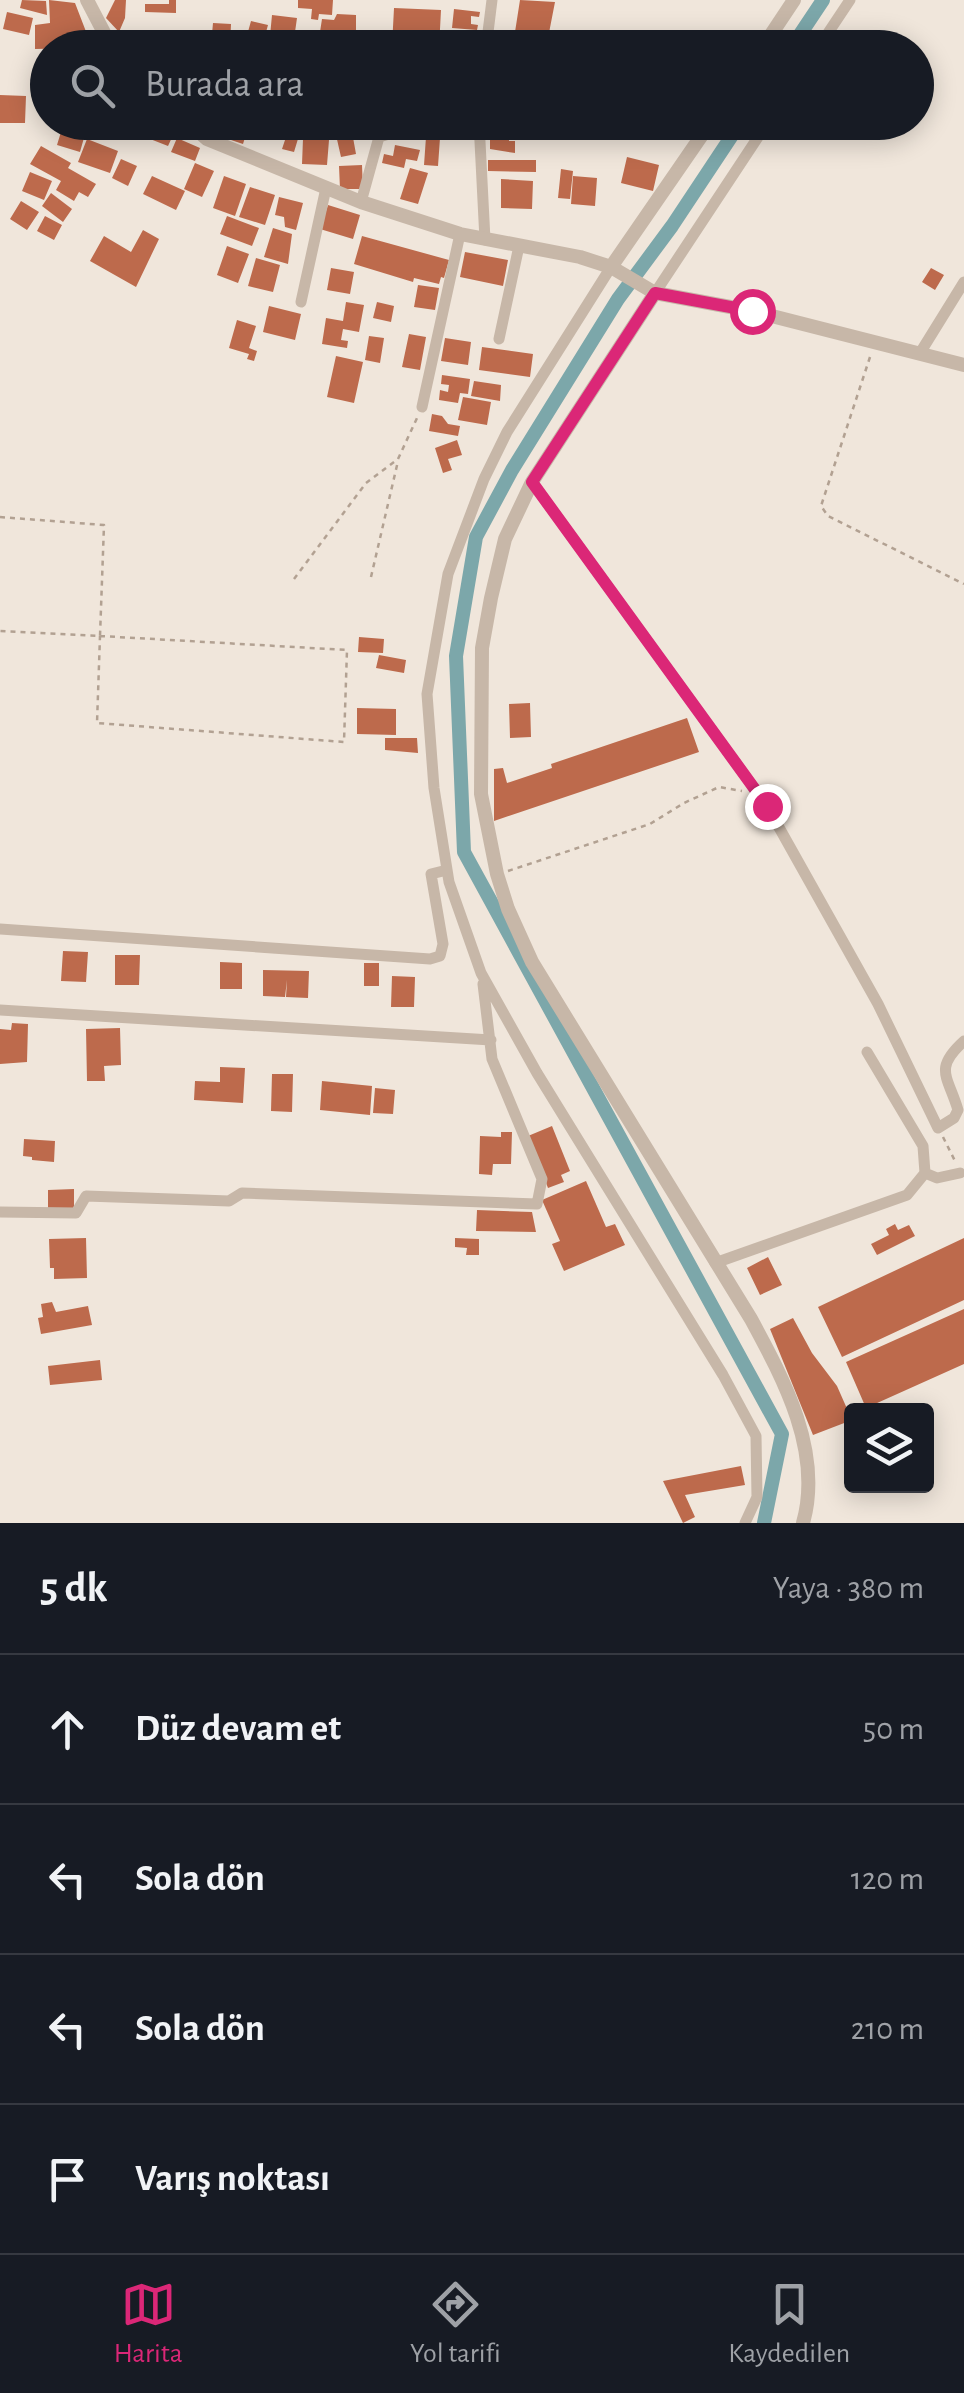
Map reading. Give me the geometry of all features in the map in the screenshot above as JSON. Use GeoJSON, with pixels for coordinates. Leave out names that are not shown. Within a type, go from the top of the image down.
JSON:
{"type":"FeatureCollection","features":[{"type":"Feature","properties":{"kind":"street"},"geometry":{"type":"LineString","coordinates":[[87,0],[103,30]]}},
{"type":"Feature","properties":{"kind":"street"},"geometry":{"type":"LineString","coordinates":[[488,30],[492,0]]}},
{"type":"Feature","properties":{"kind":"street"},"geometry":{"type":"LineString","coordinates":[[774,30],[794,0]]}},
{"type":"Feature","properties":{"kind":"street"},"geometry":{"type":"LineString","coordinates":[[830,30],[850,0]]}},
{"type":"Feature","properties":{"kind":"street"},"geometry":{"type":"LineString","coordinates":[[209,140],[361,202],[460,234],[580,256],[614,269],[655,293],[752,311],[964,364]]}},
{"type":"Feature","properties":{"kind":"street"},"geometry":{"type":"LineString","coordinates":[[361,202],[378,140]]}},
{"type":"Feature","properties":{"kind":"street"},"geometry":{"type":"LineString","coordinates":[[480,140],[486,240]]}},
{"type":"Feature","properties":{"kind":"street"},"geometry":{"type":"LineString","coordinates":[[0,1212],[76,1213],[86,1196],[229,1201],[242,1194],[537,1204],[542,1179],[492,1059],[481,973],[447,870],[434,788],[428,694],[448,574],[484,479],[507,432],[700,140]]}},
{"type":"Feature","properties":{"kind":"street"},"geometry":{"type":"LineString","coordinates":[[756,140],[532,482],[506,539],[482,648],[480,794],[497,874],[532,962],[751,1319],[792,1403],[807,1464],[808,1506],[804,1523]]}},
{"type":"Feature","properties":{"kind":"street"},"geometry":{"type":"LineString","coordinates":[[301,302],[326,188]]}},
{"type":"Feature","properties":{"kind":"street"},"geometry":{"type":"LineString","coordinates":[[422,407],[460,234]]}},
{"type":"Feature","properties":{"kind":"street"},"geometry":{"type":"LineString","coordinates":[[499,339],[518,246]]}},
{"type":"Feature","properties":{"kind":"street"},"geometry":{"type":"LineString","coordinates":[[920,353],[964,282]]}},
{"type":"Feature","properties":{"kind":"street"},"geometry":{"type":"LineString","coordinates":[[532,482],[758,794],[878,1004],[938,1128],[954,1118],[958,1110],[944,1066],[964,1041]]}},
{"type":"Feature","properties":{"kind":"street"},"geometry":{"type":"LineString","coordinates":[[0,929],[430,959],[440,956],[443,944],[431,874],[447,870]]}},
{"type":"Feature","properties":{"kind":"street"},"geometry":{"type":"LineString","coordinates":[[481,973],[756,1436],[757,1497],[745,1523]]}},
{"type":"Feature","properties":{"kind":"street"},"geometry":{"type":"LineString","coordinates":[[0,1010],[492,1040]]}},
{"type":"Feature","properties":{"kind":"street"},"geometry":{"type":"LineString","coordinates":[[715,1263],[907,1195],[925,1173],[923,1146],[868,1052]]}},
{"type":"Feature","properties":{"kind":"street"},"geometry":{"type":"LineString","coordinates":[[925,1173],[937,1178],[960,1173]]}},
{"type":"Feature","properties":{"kind":"path"},"geometry":{"type":"LineString","coordinates":[[875,342],[821,506],[828,516],[964,584]]}},
{"type":"Feature","properties":{"kind":"path"},"geometry":{"type":"LineString","coordinates":[[370,576],[398,459],[422,407]]}},
{"type":"Feature","properties":{"kind":"path"},"geometry":{"type":"LineString","coordinates":[[294,579],[366,484],[398,459]]}},
{"type":"Feature","properties":{"kind":"path"},"geometry":{"type":"LineString","coordinates":[[0,516],[104,525],[100,636],[96,723],[344,742],[347,650],[100,636],[0,631]]}},
{"type":"Feature","properties":{"kind":"path"},"geometry":{"type":"LineString","coordinates":[[497,874],[650,824],[719,787],[758,794]]}},
{"type":"Feature","properties":{"kind":"path"},"geometry":{"type":"LineString","coordinates":[[938,1128],[960,1173]]}},
{"type":"Feature","properties":{"kind":"building"},"geometry":{"type":"Polygon","coordinates":[[[22,0],[46,1],[47,15],[20,8],[22,0]]]}},
{"type":"Feature","properties":{"kind":"building"},"geometry":{"type":"Polygon","coordinates":[[[49,0],[75,3],[85,30],[35,30],[35,25],[50,23],[49,0]]]}},
{"type":"Feature","properties":{"kind":"building"},"geometry":{"type":"Polygon","coordinates":[[[115,0],[126,0],[120,30],[106,18],[115,0]]]}},
{"type":"Feature","properties":{"kind":"building"},"geometry":{"type":"Polygon","coordinates":[[[169,0],[176,0],[176,13],[145,12],[145,4],[169,4],[169,0]]]}},
{"type":"Feature","properties":{"kind":"building"},"geometry":{"type":"Polygon","coordinates":[[[298,0],[333,0],[332,15],[319,14],[318,20],[311,19],[312,9],[298,8],[298,0]]]}},
{"type":"Feature","properties":{"kind":"building"},"geometry":{"type":"Polygon","coordinates":[[[520,0],[555,2],[550,30],[515,30],[520,0]]]}},
{"type":"Feature","properties":{"kind":"building"},"geometry":{"type":"Polygon","coordinates":[[[394,8],[441,10],[440,30],[393,30],[394,8]]]}},
{"type":"Feature","properties":{"kind":"building"},"geometry":{"type":"Polygon","coordinates":[[[454,9],[480,12],[479,17],[471,16],[471,24],[478,25],[477,30],[452,28],[454,9]]]}},
{"type":"Feature","properties":{"kind":"building"},"geometry":{"type":"Polygon","coordinates":[[[7,12],[33,18],[29,35],[3,29],[7,12]]]}},
{"type":"Feature","properties":{"kind":"building"},"geometry":{"type":"Polygon","coordinates":[[[337,14],[356,15],[356,30],[320,30],[322,19],[334,20],[337,14]]]}},
{"type":"Feature","properties":{"kind":"building"},"geometry":{"type":"Polygon","coordinates":[[[272,15],[297,18],[295,30],[271,30],[272,15]]]}},
{"type":"Feature","properties":{"kind":"building"},"geometry":{"type":"Polygon","coordinates":[[[251,21],[268,25],[267,30],[248,30],[251,21]]]}},
{"type":"Feature","properties":{"kind":"building"},"geometry":{"type":"Polygon","coordinates":[[[213,23],[231,24],[231,30],[212,30],[213,23]]]}},
{"type":"Feature","properties":{"kind":"building"},"geometry":{"type":"Polygon","coordinates":[[[0,95],[26,96],[25,123],[0,123],[0,95]]]}},
{"type":"Feature","properties":{"kind":"building"},"geometry":{"type":"Polygon","coordinates":[[[59,140],[83,140],[80,152],[57,145],[59,140]]]}},
{"type":"Feature","properties":{"kind":"building"},"geometry":{"type":"Polygon","coordinates":[[[87,140],[118,151],[110,173],[78,162],[87,140]]]}},
{"type":"Feature","properties":{"kind":"building"},"geometry":{"type":"Polygon","coordinates":[[[176,140],[200,148],[195,161],[171,152],[176,140]]]}},
{"type":"Feature","properties":{"kind":"building"},"geometry":{"type":"Polygon","coordinates":[[[285,140],[298,140],[294,152],[282,149],[285,140]]]}},
{"type":"Feature","properties":{"kind":"building"},"geometry":{"type":"Polygon","coordinates":[[[303,140],[329,140],[327,165],[302,164],[303,140]]]}},
{"type":"Feature","properties":{"kind":"building"},"geometry":{"type":"Polygon","coordinates":[[[337,140],[353,140],[356,154],[341,157],[337,140]]]}},
{"type":"Feature","properties":{"kind":"building"},"geometry":{"type":"Polygon","coordinates":[[[426,140],[440,140],[438,166],[424,165],[426,140]]]}},
{"type":"Feature","properties":{"kind":"building"},"geometry":{"type":"Polygon","coordinates":[[[490,140],[515,141],[515,153],[490,149],[490,140]]]}},
{"type":"Feature","properties":{"kind":"building"},"geometry":{"type":"Polygon","coordinates":[[[395,145],[420,150],[417,161],[406,159],[404,168],[382,163],[384,154],[393,156],[395,145]]]}},
{"type":"Feature","properties":{"kind":"building"},"geometry":{"type":"Polygon","coordinates":[[[41,146],[71,163],[68,168],[96,184],[88,197],[79,192],[74,201],[56,190],[61,181],[30,164],[41,146]]]}},
{"type":"Feature","properties":{"kind":"building"},"geometry":{"type":"Polygon","coordinates":[[[627,157],[659,165],[653,191],[621,183],[627,157]]]}},
{"type":"Feature","properties":{"kind":"building"},"geometry":{"type":"Polygon","coordinates":[[[121,159],[137,166],[128,186],[112,178],[121,159]]]}},
{"type":"Feature","properties":{"kind":"building"},"geometry":{"type":"Polygon","coordinates":[[[488,160],[536,160],[536,172],[488,171],[488,160]]]}},
{"type":"Feature","properties":{"kind":"building"},"geometry":{"type":"Polygon","coordinates":[[[195,163],[214,171],[202,197],[184,189],[195,163]]]}},
{"type":"Feature","properties":{"kind":"building"},"geometry":{"type":"Polygon","coordinates":[[[362,165],[363,189],[340,189],[339,166],[362,165]]]}},
{"type":"Feature","properties":{"kind":"building"},"geometry":{"type":"Polygon","coordinates":[[[410,168],[428,173],[418,204],[400,199],[410,168]]]}},
{"type":"Feature","properties":{"kind":"building"},"geometry":{"type":"Polygon","coordinates":[[[561,169],[573,171],[570,199],[558,198],[561,169]]]}},
{"type":"Feature","properties":{"kind":"building"},"geometry":{"type":"Polygon","coordinates":[[[30,172],[52,181],[44,200],[22,191],[30,172]]]}},
{"type":"Feature","properties":{"kind":"building"},"geometry":{"type":"Polygon","coordinates":[[[152,176],[185,191],[176,210],[143,194],[152,176]]]}},
{"type":"Feature","properties":{"kind":"building"},"geometry":{"type":"Polygon","coordinates":[[[224,176],[246,184],[235,216],[213,208],[224,176]]]}},
{"type":"Feature","properties":{"kind":"building"},"geometry":{"type":"Polygon","coordinates":[[[573,176],[597,178],[595,206],[571,204],[573,176]]]}},
{"type":"Feature","properties":{"kind":"building"},"geometry":{"type":"Polygon","coordinates":[[[501,179],[533,181],[532,209],[501,208],[501,179]]]}},
{"type":"Feature","properties":{"kind":"building"},"geometry":{"type":"Polygon","coordinates":[[[250,187],[275,195],[265,225],[239,217],[250,187]]]}},
{"type":"Feature","properties":{"kind":"building"},"geometry":{"type":"Polygon","coordinates":[[[51,193],[72,209],[63,222],[42,206],[51,193]]]}},
{"type":"Feature","properties":{"kind":"building"},"geometry":{"type":"Polygon","coordinates":[[[279,197],[303,203],[296,230],[285,227],[284,217],[275,215],[279,197]]]}},
{"type":"Feature","properties":{"kind":"building"},"geometry":{"type":"Polygon","coordinates":[[[21,201],[39,212],[27,230],[10,219],[21,201]]]}},
{"type":"Feature","properties":{"kind":"building"},"geometry":{"type":"Polygon","coordinates":[[[328,205],[360,215],[353,239],[320,229],[328,205]]]}},
{"type":"Feature","properties":{"kind":"building"},"geometry":{"type":"Polygon","coordinates":[[[45,216],[62,225],[54,240],[37,231],[45,216]]]}},
{"type":"Feature","properties":{"kind":"building"},"geometry":{"type":"Polygon","coordinates":[[[227,216],[259,228],[252,246],[220,234],[227,216]]]}},
{"type":"Feature","properties":{"kind":"building"},"geometry":{"type":"Polygon","coordinates":[[[273,228],[292,234],[288,264],[264,257],[273,228]]]}},
{"type":"Feature","properties":{"kind":"building"},"geometry":{"type":"Polygon","coordinates":[[[143,230],[159,239],[136,287],[90,261],[104,236],[131,252],[143,230]]]}},
{"type":"Feature","properties":{"kind":"building"},"geometry":{"type":"Polygon","coordinates":[[[362,236],[449,260],[444,278],[439,284],[414,278],[413,282],[354,264],[362,236]]]}},
{"type":"Feature","properties":{"kind":"building"},"geometry":{"type":"Polygon","coordinates":[[[227,246],[249,254],[238,283],[217,275],[227,246]]]}},
{"type":"Feature","properties":{"kind":"building"},"geometry":{"type":"Polygon","coordinates":[[[465,252],[508,260],[503,286],[460,277],[465,252]]]}},
{"type":"Feature","properties":{"kind":"building"},"geometry":{"type":"Polygon","coordinates":[[[256,258],[280,265],[273,292],[248,286],[256,258]]]}},
{"type":"Feature","properties":{"kind":"building"},"geometry":{"type":"Polygon","coordinates":[[[331,268],[354,272],[350,294],[327,290],[331,268]]]}},
{"type":"Feature","properties":{"kind":"building"},"geometry":{"type":"Polygon","coordinates":[[[931,268],[944,275],[935,290],[922,282],[931,268]]]}},
{"type":"Feature","properties":{"kind":"building"},"geometry":{"type":"Polygon","coordinates":[[[418,285],[439,288],[435,310],[414,307],[418,285]]]}},
{"type":"Feature","properties":{"kind":"building"},"geometry":{"type":"Polygon","coordinates":[[[346,302],[364,305],[359,332],[343,329],[341,340],[348,341],[347,348],[322,344],[326,318],[343,321],[346,302]]]}},
{"type":"Feature","properties":{"kind":"building"},"geometry":{"type":"Polygon","coordinates":[[[377,302],[394,306],[391,322],[373,318],[377,302]]]}},
{"type":"Feature","properties":{"kind":"building"},"geometry":{"type":"Polygon","coordinates":[[[269,306],[301,314],[295,340],[263,332],[269,306]]]}},
{"type":"Feature","properties":{"kind":"building"},"geometry":{"type":"Polygon","coordinates":[[[237,320],[256,326],[249,348],[257,351],[254,361],[247,359],[249,354],[229,348],[237,320]]]}},
{"type":"Feature","properties":{"kind":"building"},"geometry":{"type":"Polygon","coordinates":[[[409,334],[426,337],[420,370],[402,367],[409,334]]]}},
{"type":"Feature","properties":{"kind":"building"},"geometry":{"type":"Polygon","coordinates":[[[369,336],[384,338],[380,363],[365,360],[369,336]]]}},
{"type":"Feature","properties":{"kind":"building"},"geometry":{"type":"Polygon","coordinates":[[[445,338],[471,342],[468,365],[441,361],[445,338]]]}},
{"type":"Feature","properties":{"kind":"building"},"geometry":{"type":"Polygon","coordinates":[[[482,347],[533,354],[530,377],[479,370],[482,347]]]}},
{"type":"Feature","properties":{"kind":"building"},"geometry":{"type":"Polygon","coordinates":[[[336,356],[363,362],[354,403],[327,397],[336,356]]]}},
{"type":"Feature","properties":{"kind":"building"},"geometry":{"type":"Polygon","coordinates":[[[442,375],[470,379],[468,394],[460,393],[458,403],[439,400],[440,390],[448,392],[449,385],[441,384],[442,375]]]}},
{"type":"Feature","properties":{"kind":"building"},"geometry":{"type":"Polygon","coordinates":[[[474,381],[501,385],[500,401],[471,396],[474,381]]]}},
{"type":"Feature","properties":{"kind":"building"},"geometry":{"type":"Polygon","coordinates":[[[463,397],[491,402],[487,425],[458,420],[463,397]]]}},
{"type":"Feature","properties":{"kind":"building"},"geometry":{"type":"Polygon","coordinates":[[[432,414],[460,426],[458,436],[429,431],[432,414]]]}},
{"type":"Feature","properties":{"kind":"building"},"geometry":{"type":"Polygon","coordinates":[[[457,440],[462,455],[448,459],[452,470],[443,473],[435,448],[457,440]]]}},
{"type":"Feature","properties":{"kind":"building"},"geometry":{"type":"Polygon","coordinates":[[[359,637],[384,639],[383,653],[358,652],[359,637]]]}},
{"type":"Feature","properties":{"kind":"building"},"geometry":{"type":"Polygon","coordinates":[[[379,655],[406,660],[404,673],[376,668],[379,655]]]}},
{"type":"Feature","properties":{"kind":"building"},"geometry":{"type":"Polygon","coordinates":[[[530,703],[531,737],[510,738],[509,704],[530,703]]]}},
{"type":"Feature","properties":{"kind":"building"},"geometry":{"type":"Polygon","coordinates":[[[357,708],[396,709],[396,735],[357,734],[357,708]]]}},
{"type":"Feature","properties":{"kind":"building"},"geometry":{"type":"Polygon","coordinates":[[[687,718],[699,752],[494,821],[494,769],[503,768],[507,783],[687,718]]]}},
{"type":"Feature","properties":{"kind":"building"},"geometry":{"type":"Polygon","coordinates":[[[385,738],[417,738],[418,753],[385,750],[385,738]]]}},
{"type":"Feature","properties":{"kind":"building"},"geometry":{"type":"Polygon","coordinates":[[[63,951],[88,952],[86,982],[61,981],[63,951]]]}},
{"type":"Feature","properties":{"kind":"building"},"geometry":{"type":"Polygon","coordinates":[[[115,955],[140,955],[139,985],[115,985],[115,955]]]}},
{"type":"Feature","properties":{"kind":"building"},"geometry":{"type":"Polygon","coordinates":[[[220,962],[242,963],[242,989],[220,989],[220,962]]]}},
{"type":"Feature","properties":{"kind":"building"},"geometry":{"type":"Polygon","coordinates":[[[364,963],[379,963],[379,986],[364,986],[364,963]]]}},
{"type":"Feature","properties":{"kind":"building"},"geometry":{"type":"Polygon","coordinates":[[[263,970],[309,971],[308,998],[286,997],[287,980],[285,997],[263,996],[263,970]]]}},
{"type":"Feature","properties":{"kind":"building"},"geometry":{"type":"Polygon","coordinates":[[[392,976],[415,977],[414,1007],[391,1007],[392,976]]]}},
{"type":"Feature","properties":{"kind":"building"},"geometry":{"type":"Polygon","coordinates":[[[12,1023],[28,1024],[27,1062],[0,1064],[0,1029],[11,1030],[12,1023]]]}},
{"type":"Feature","properties":{"kind":"building"},"geometry":{"type":"Polygon","coordinates":[[[120,1028],[121,1065],[104,1066],[105,1081],[87,1081],[86,1029],[120,1028]]]}},
{"type":"Feature","properties":{"kind":"building"},"geometry":{"type":"Polygon","coordinates":[[[220,1067],[245,1068],[243,1103],[194,1100],[195,1081],[220,1082],[220,1067]]]}},
{"type":"Feature","properties":{"kind":"building"},"geometry":{"type":"Polygon","coordinates":[[[272,1074],[293,1074],[292,1112],[271,1111],[272,1074]]]}},
{"type":"Feature","properties":{"kind":"building"},"geometry":{"type":"Polygon","coordinates":[[[322,1081],[372,1086],[370,1115],[320,1110],[322,1081]]]}},
{"type":"Feature","properties":{"kind":"building"},"geometry":{"type":"Polygon","coordinates":[[[375,1088],[395,1090],[393,1114],[373,1113],[375,1088]]]}},
{"type":"Feature","properties":{"kind":"building"},"geometry":{"type":"Polygon","coordinates":[[[552,1126],[570,1171],[561,1175],[564,1182],[548,1188],[528,1136],[552,1126]]]}},
{"type":"Feature","properties":{"kind":"building"},"geometry":{"type":"Polygon","coordinates":[[[501,1132],[512,1132],[511,1164],[493,1164],[492,1175],[479,1174],[480,1136],[501,1137],[501,1132]]]}},
{"type":"Feature","properties":{"kind":"building"},"geometry":{"type":"Polygon","coordinates":[[[24,1139],[55,1141],[54,1162],[23,1156],[24,1139]]]}},
{"type":"Feature","properties":{"kind":"building"},"geometry":{"type":"Polygon","coordinates":[[[586,1181],[606,1227],[615,1224],[625,1245],[564,1271],[552,1244],[560,1241],[542,1200],[586,1181]]]}},
{"type":"Feature","properties":{"kind":"building"},"geometry":{"type":"Polygon","coordinates":[[[74,1189],[74,1208],[48,1209],[48,1190],[74,1189]]]}},
{"type":"Feature","properties":{"kind":"building"},"geometry":{"type":"Polygon","coordinates":[[[477,1210],[532,1212],[536,1232],[476,1231],[477,1210]]]}},
{"type":"Feature","properties":{"kind":"building"},"geometry":{"type":"Polygon","coordinates":[[[895,1224],[898,1230],[909,1225],[915,1236],[877,1255],[871,1244],[889,1235],[886,1229],[895,1224]]]}},
{"type":"Feature","properties":{"kind":"building"},"geometry":{"type":"Polygon","coordinates":[[[86,1238],[87,1278],[54,1279],[49,1239],[86,1238]]]}},
{"type":"Feature","properties":{"kind":"building"},"geometry":{"type":"Polygon","coordinates":[[[455,1238],[479,1239],[479,1255],[466,1255],[467,1248],[455,1247],[455,1238]]]}},
{"type":"Feature","properties":{"kind":"building"},"geometry":{"type":"Polygon","coordinates":[[[964,1238],[964,1300],[842,1357],[818,1307],[964,1238]]]}},
{"type":"Feature","properties":{"kind":"building"},"geometry":{"type":"Polygon","coordinates":[[[768,1257],[782,1285],[760,1295],[747,1268],[768,1257]]]}},
{"type":"Feature","properties":{"kind":"building"},"geometry":{"type":"Polygon","coordinates":[[[52,1302],[56,1312],[88,1306],[92,1325],[41,1334],[41,1304],[52,1302]]]}},
{"type":"Feature","properties":{"kind":"building"},"geometry":{"type":"Polygon","coordinates":[[[964,1309],[964,1364],[877,1403],[864,1403],[846,1362],[964,1309]]]}},
{"type":"Feature","properties":{"kind":"building"},"geometry":{"type":"Polygon","coordinates":[[[793,1318],[812,1353],[837,1386],[844,1403],[844,1423],[813,1435],[770,1329],[793,1318]]]}},
{"type":"Feature","properties":{"kind":"building"},"geometry":{"type":"Polygon","coordinates":[[[100,1360],[102,1380],[50,1385],[48,1366],[100,1360]]]}},
{"type":"Feature","properties":{"kind":"building"},"geometry":{"type":"Polygon","coordinates":[[[741,1466],[745,1485],[685,1495],[695,1517],[683,1523],[663,1481],[741,1466]]]}},
{"type":"Feature","properties":{"kind":"waterway"},"geometry":{"type":"LineString","coordinates":[[803,30],[823,0]]}},
{"type":"Feature","properties":{"kind":"waterway"},"geometry":{"type":"LineString","coordinates":[[729,140],[618,299],[512,470],[476,537],[456,656],[464,852],[782,1434],[764,1523]]}},
{"type":"Feature","properties":{"kind":"route"},"geometry":{"type":"LineString","coordinates":[[752,311],[655,293],[532,482],[767,806]]}}]}
